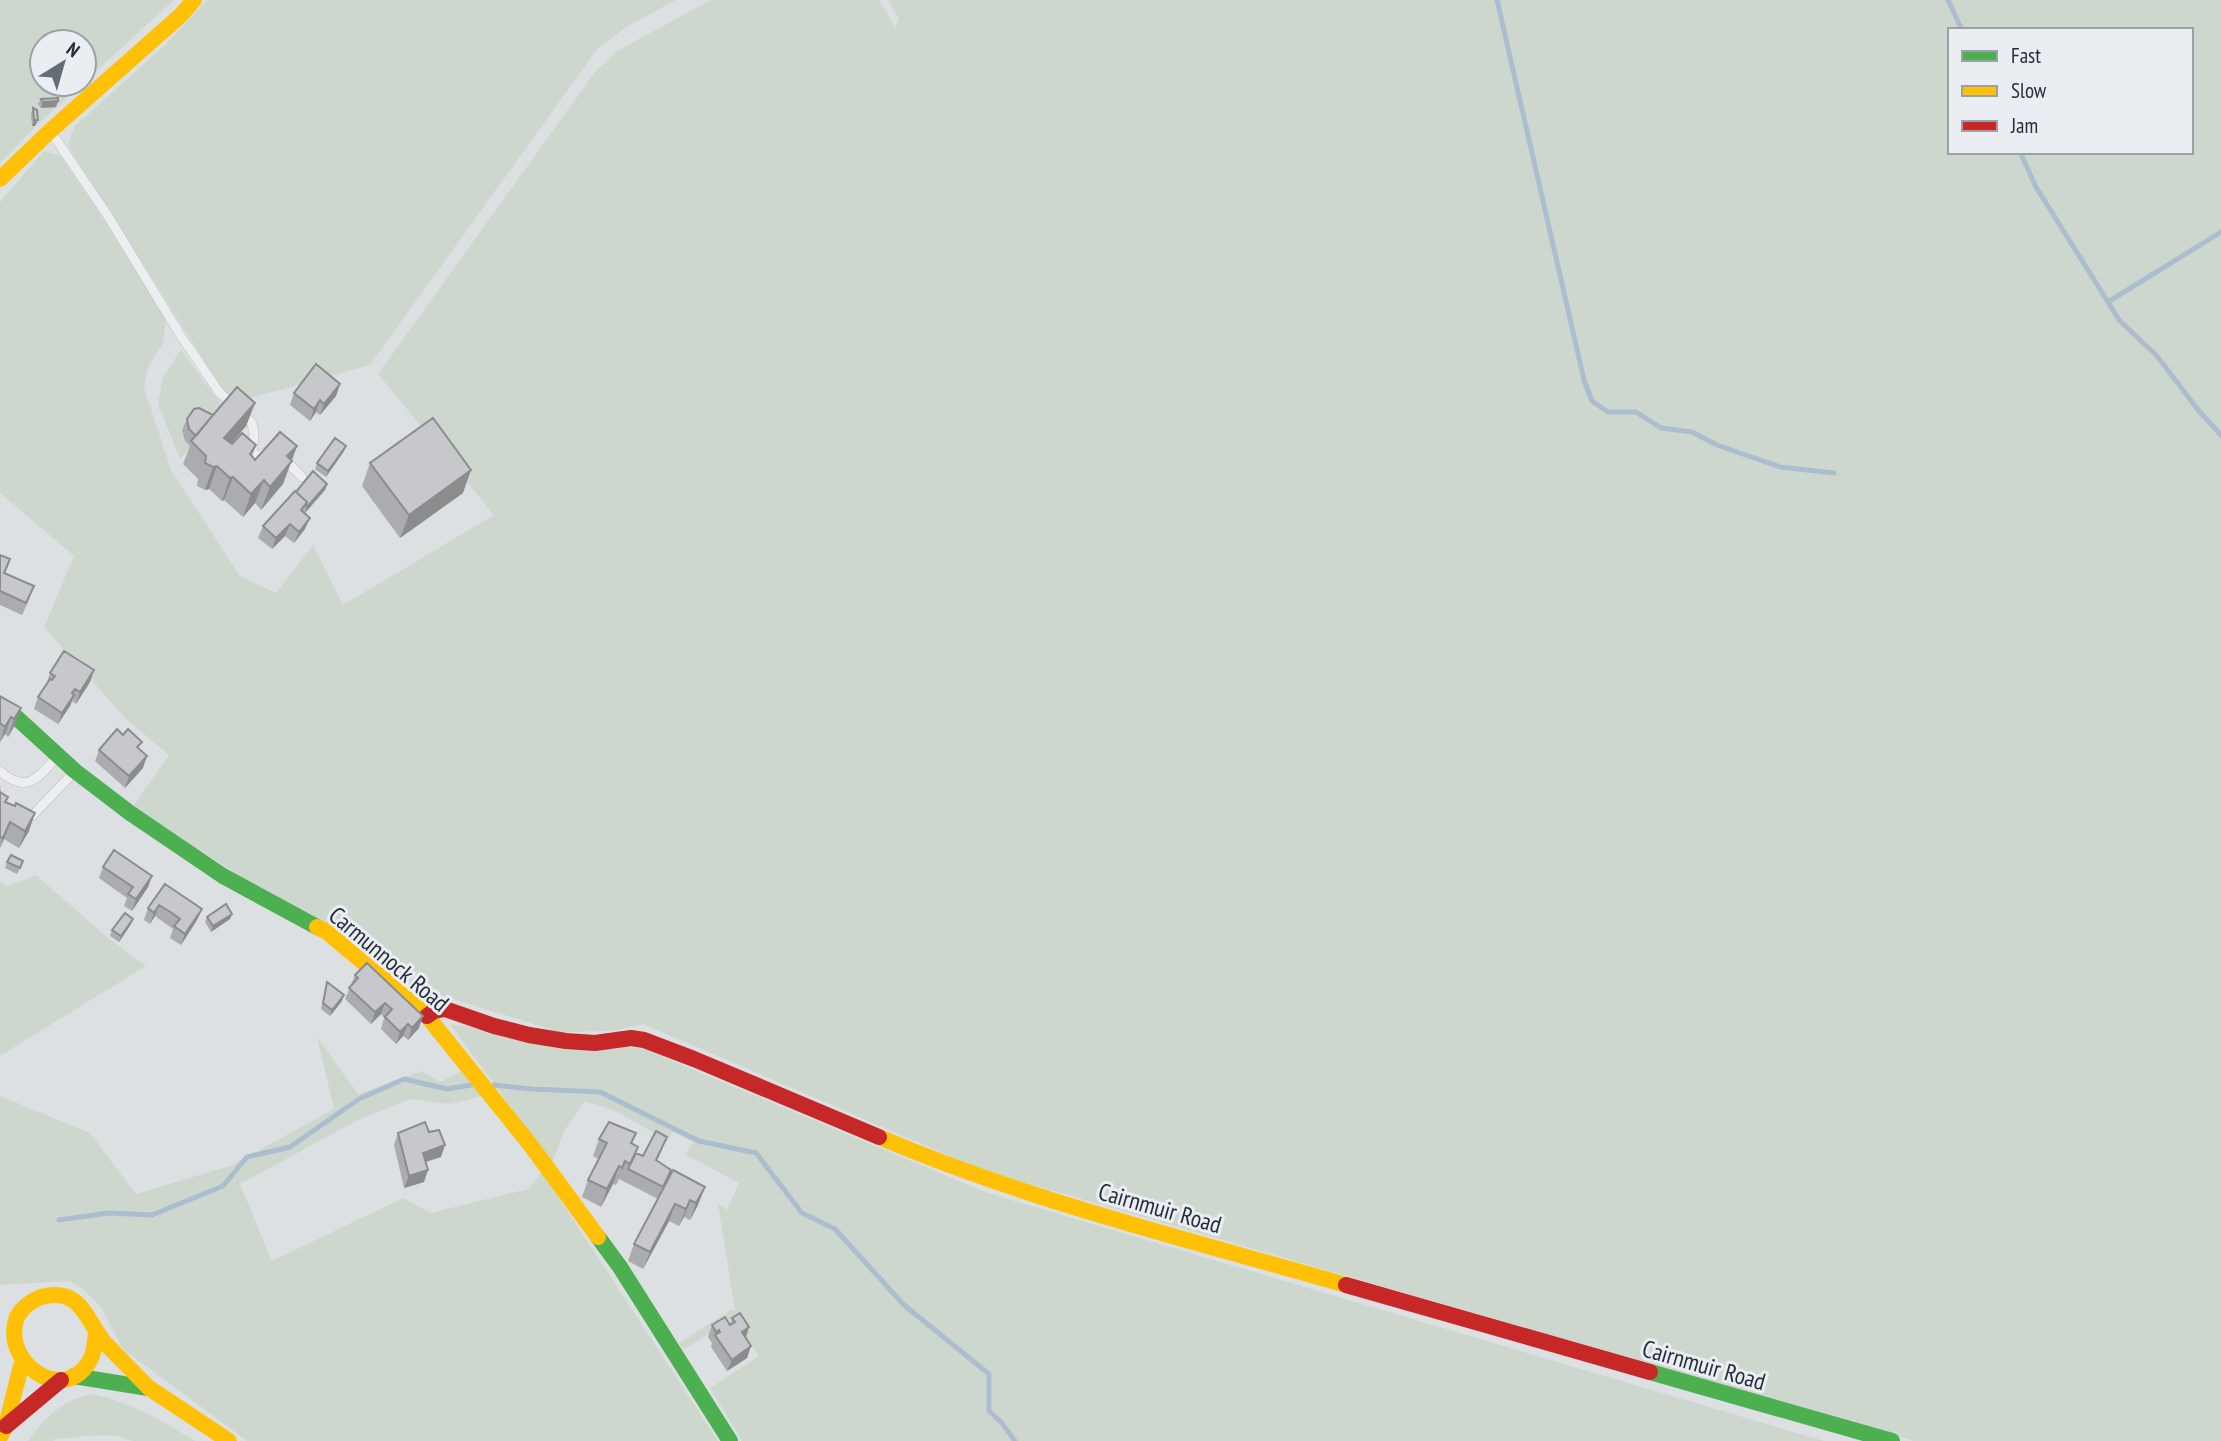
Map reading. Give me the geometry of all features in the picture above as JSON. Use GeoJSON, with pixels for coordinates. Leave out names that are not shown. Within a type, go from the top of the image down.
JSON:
{"type":"FeatureCollection","features":[{"type":"Feature","properties":{"kind":"street"},"geometry":{"type":"LineString","coordinates":[[0,179],[181,15],[194,0]]}},
{"type":"Feature","properties":{"kind":"street","name":"Carmunnock Road"},"geometry":{"type":"LineString","coordinates":[[0,708],[17,718],[57,756],[130,813],[223,876],[327,932],[427,1016],[532,1147],[620,1267],[730,1441]]}},
{"type":"Feature","properties":{"kind":"street","name":"Cairnmuir Road"},"geometry":{"type":"LineString","coordinates":[[427,1016],[439,1009],[445,1009],[494,1026],[566,1041],[595,1043],[631,1038],[644,1040],[925,1157],[1047,1199],[1892,1441]]}},
{"type":"Feature","properties":{"kind":"street"},"geometry":{"type":"LineString","coordinates":[[148,1388],[67,1378],[47,1380],[32,1375],[21,1366],[12,1346],[11,1330],[18,1315],[29,1303],[45,1296],[62,1296],[78,1303],[90,1315],[96,1331],[148,1388],[229,1441]]}},
{"type":"Feature","properties":{"kind":"street"},"geometry":{"type":"LineString","coordinates":[[10,1300],[29,1303]]}},
{"type":"Feature","properties":{"kind":"street"},"geometry":{"type":"LineString","coordinates":[[3,1432],[67,1378],[87,1365],[95,1349],[96,1331]]}},
{"type":"Feature","properties":{"kind":"street"},"geometry":{"type":"LineString","coordinates":[[0,1334],[12,1346]]}},
{"type":"Feature","properties":{"kind":"street"},"geometry":{"type":"LineString","coordinates":[[3,1432],[21,1366]]}},
{"type":"Feature","properties":{"kind":"lane"},"geometry":{"type":"LineString","coordinates":[[50,131],[108,216],[179,333],[219,392],[252,424],[254,433],[251,459],[270,450],[278,454],[302,477]]}},
{"type":"Feature","properties":{"kind":"lane"},"geometry":{"type":"LineString","coordinates":[[0,771],[12,782],[29,782],[46,770],[57,756]]}},
{"type":"Feature","properties":{"kind":"lane"},"geometry":{"type":"LineString","coordinates":[[32,816],[75,771]]}},
{"type":"Feature","properties":{"kind":"shaded area"},"geometry":{"type":"Polygon","coordinates":[[[0,0],[174,0],[98,69],[98,28],[28,28],[28,98],[67,98],[0,163],[0,0]]]}},
{"type":"Feature","properties":{"kind":"shaded area"},"geometry":{"type":"Polygon","coordinates":[[[207,0],[676,0],[628,26],[598,48],[370,365],[236,402],[223,390],[68,146],[74,127],[165,45],[207,0]]]}},
{"type":"Feature","properties":{"kind":"shaded area"},"geometry":{"type":"Polygon","coordinates":[[[711,0],[879,0],[895,27],[899,19],[888,0],[2221,0],[2221,1441],[1914,1441],[982,1170],[643,1024],[612,1031],[559,1032],[402,983],[133,806],[169,755],[127,720],[44,627],[74,556],[0,493],[0,202],[44,151],[61,156],[166,320],[163,343],[148,367],[144,388],[171,470],[240,576],[276,593],[313,545],[343,605],[494,515],[378,374],[595,72],[617,51],[711,0]]]}},
{"type":"Feature","properties":{"kind":"shaded area"},"geometry":{"type":"Polygon","coordinates":[[[181,350],[226,411],[180,459],[158,404],[163,377],[181,350]]]}},
{"type":"Feature","properties":{"kind":"shaded area"},"geometry":{"type":"Polygon","coordinates":[[[36,875],[107,937],[146,966],[0,1056],[0,881],[8,886],[36,875]]]}},
{"type":"Feature","properties":{"kind":"shaded area"},"geometry":{"type":"Polygon","coordinates":[[[450,1024],[644,1049],[988,1193],[1824,1441],[742,1441],[710,1388],[759,1356],[732,1319],[683,1350],[679,1343],[730,1310],[735,1310],[718,1204],[727,1210],[739,1183],[686,1155],[693,1142],[673,1132],[667,1141],[618,1112],[585,1101],[565,1130],[552,1163],[450,1024]]]}},
{"type":"Feature","properties":{"kind":"shaded area"},"geometry":{"type":"Polygon","coordinates":[[[317,1037],[358,1094],[422,1071],[440,1082],[461,1071],[482,1096],[450,1104],[411,1099],[358,1120],[240,1184],[272,1261],[403,1198],[431,1213],[528,1189],[542,1172],[718,1441],[247,1441],[123,1349],[101,1307],[82,1288],[69,1281],[0,1285],[0,1096],[90,1133],[136,1194],[232,1165],[334,1109],[317,1037]]]}},
{"type":"Feature","properties":{"kind":"shaded area"},"geometry":{"type":"Polygon","coordinates":[[[93,1394],[133,1407],[195,1441],[132,1441],[104,1435],[28,1441],[56,1410],[82,1396],[93,1394]]]}},
{"type":"Feature","properties":{"kind":"building"},"geometry":{"type":"Polygon","coordinates":[[[58,98],[58,101],[43,102],[41,99],[58,98]]]}},
{"type":"Feature","properties":{"kind":"building"},"geometry":{"type":"Polygon","coordinates":[[[33,108],[37,110],[38,120],[34,120],[33,108]]]}},
{"type":"Feature","properties":{"kind":"building"},"geometry":{"type":"Polygon","coordinates":[[[316,364],[340,384],[324,404],[320,400],[314,409],[294,393],[316,364]]]}},
{"type":"Feature","properties":{"kind":"building"},"geometry":{"type":"Polygon","coordinates":[[[237,387],[255,403],[224,438],[232,444],[242,433],[256,445],[250,454],[255,460],[280,432],[297,446],[287,456],[292,461],[270,487],[264,480],[251,494],[217,466],[205,463],[206,456],[191,441],[237,387]]]}},
{"type":"Feature","properties":{"kind":"building"},"geometry":{"type":"Polygon","coordinates":[[[199,408],[213,415],[196,436],[189,429],[187,419],[194,409],[199,408]]]}},
{"type":"Feature","properties":{"kind":"building"},"geometry":{"type":"Polygon","coordinates":[[[433,418],[471,470],[409,515],[370,463],[433,418]]]}},
{"type":"Feature","properties":{"kind":"building"},"geometry":{"type":"Polygon","coordinates":[[[335,438],[346,446],[328,471],[317,463],[335,438]]]}},
{"type":"Feature","properties":{"kind":"building"},"geometry":{"type":"Polygon","coordinates":[[[313,471],[327,484],[307,507],[307,502],[296,492],[313,471]]]}},
{"type":"Feature","properties":{"kind":"building"},"geometry":{"type":"Polygon","coordinates":[[[295,491],[307,502],[301,510],[310,518],[299,532],[290,524],[276,538],[263,526],[295,491]]]}},
{"type":"Feature","properties":{"kind":"building"},"geometry":{"type":"Polygon","coordinates":[[[0,555],[10,559],[4,573],[34,586],[26,603],[0,591],[0,555]]]}},
{"type":"Feature","properties":{"kind":"building"},"geometry":{"type":"Polygon","coordinates":[[[64,651],[94,670],[80,692],[75,689],[72,693],[74,695],[62,713],[38,697],[55,676],[50,673],[64,651]]]}},
{"type":"Feature","properties":{"kind":"building"},"geometry":{"type":"Polygon","coordinates":[[[0,696],[21,708],[5,727],[0,723],[0,696]]]}},
{"type":"Feature","properties":{"kind":"building"},"geometry":{"type":"Polygon","coordinates":[[[117,729],[123,735],[128,729],[142,742],[137,747],[147,756],[129,776],[99,750],[117,729]]]}},
{"type":"Feature","properties":{"kind":"building"},"geometry":{"type":"Polygon","coordinates":[[[0,792],[8,797],[5,802],[15,806],[16,803],[35,813],[25,831],[10,822],[3,838],[0,837],[0,792]]]}},
{"type":"Feature","properties":{"kind":"building"},"geometry":{"type":"Polygon","coordinates":[[[114,850],[152,876],[136,899],[128,894],[133,887],[103,867],[114,850]]]}},
{"type":"Feature","properties":{"kind":"building"},"geometry":{"type":"Polygon","coordinates":[[[11,855],[23,861],[20,868],[7,862],[11,855]]]}},
{"type":"Feature","properties":{"kind":"building"},"geometry":{"type":"Polygon","coordinates":[[[165,884],[202,909],[185,934],[174,926],[180,919],[172,913],[159,905],[154,913],[148,908],[165,884]]]}},
{"type":"Feature","properties":{"kind":"building"},"geometry":{"type":"Polygon","coordinates":[[[226,904],[232,914],[213,926],[207,917],[226,904]]]}},
{"type":"Feature","properties":{"kind":"building"},"geometry":{"type":"Polygon","coordinates":[[[125,913],[133,919],[121,936],[112,930],[125,913]]]}},
{"type":"Feature","properties":{"kind":"building"},"geometry":{"type":"Polygon","coordinates":[[[367,963],[423,1016],[412,1028],[408,1024],[400,1032],[385,1017],[392,1009],[385,1003],[375,1012],[349,988],[358,978],[355,975],[367,963]]]}},
{"type":"Feature","properties":{"kind":"building"},"geometry":{"type":"Polygon","coordinates":[[[327,982],[344,995],[332,1010],[323,1003],[327,982]]]}},
{"type":"Feature","properties":{"kind":"building"},"geometry":{"type":"Polygon","coordinates":[[[425,1122],[429,1132],[439,1130],[445,1145],[423,1153],[428,1170],[409,1176],[398,1133],[425,1122]]]}},
{"type":"Feature","properties":{"kind":"building"},"geometry":{"type":"Polygon","coordinates":[[[609,1122],[636,1133],[631,1143],[638,1147],[630,1164],[625,1161],[622,1168],[619,1166],[607,1189],[588,1180],[607,1143],[599,1139],[609,1122]]]}},
{"type":"Feature","properties":{"kind":"building"},"geometry":{"type":"Polygon","coordinates":[[[656,1131],[667,1137],[656,1160],[671,1170],[663,1187],[628,1169],[636,1153],[643,1156],[656,1131]]]}},
{"type":"Feature","properties":{"kind":"building"},"geometry":{"type":"Polygon","coordinates":[[[673,1170],[705,1187],[696,1203],[690,1200],[686,1209],[675,1204],[650,1252],[634,1244],[673,1170]]]}},
{"type":"Feature","properties":{"kind":"building"},"geometry":{"type":"Polygon","coordinates":[[[740,1313],[749,1327],[742,1332],[751,1346],[732,1360],[715,1335],[719,1330],[716,1332],[712,1325],[725,1317],[730,1325],[735,1322],[732,1318],[740,1313]]]}},
{"type":"Feature","properties":{"kind":"waterway"},"geometry":{"type":"LineString","coordinates":[[1497,0],[1584,380],[1592,401],[1608,412],[1636,412],[1661,428],[1692,432],[1717,445],[1780,467],[1834,473]]}},
{"type":"Feature","properties":{"kind":"waterway"},"geometry":{"type":"LineString","coordinates":[[1948,0],[1961,28]]}},
{"type":"Feature","properties":{"kind":"waterway"},"geometry":{"type":"LineString","coordinates":[[2021,154],[2036,187],[2108,302],[2221,232]]}},
{"type":"Feature","properties":{"kind":"waterway"},"geometry":{"type":"LineString","coordinates":[[2108,302],[2119,320],[2157,356],[2221,435]]}},
{"type":"Feature","properties":{"kind":"waterway"},"geometry":{"type":"LineString","coordinates":[[59,1220],[108,1213],[152,1215],[223,1186],[247,1157],[290,1147],[359,1099],[404,1079],[447,1089],[471,1085]]}},
{"type":"Feature","properties":{"kind":"waterway"},"geometry":{"type":"LineString","coordinates":[[494,1085],[600,1092],[699,1141],[756,1153],[802,1213],[835,1229],[904,1305],[989,1374],[989,1411],[1015,1441]]}},
{"type":"Feature","properties":{"kind":"traffic: fast"},"geometry":{"type":"LineString","coordinates":[[0,708],[17,718],[75,771],[130,813],[223,876],[317,927]]}},
{"type":"Feature","properties":{"kind":"traffic: fast"},"geometry":{"type":"LineString","coordinates":[[598,1237],[620,1267],[730,1441]]}},
{"type":"Feature","properties":{"kind":"traffic: fast"},"geometry":{"type":"LineString","coordinates":[[1650,1372],[1892,1441]]}},
{"type":"Feature","properties":{"kind":"traffic: fast"},"geometry":{"type":"LineString","coordinates":[[74,1376],[148,1388]]}},
{"type":"Feature","properties":{"kind":"traffic: slow"},"geometry":{"type":"LineString","coordinates":[[0,179],[181,15],[194,0]]}},
{"type":"Feature","properties":{"kind":"traffic: slow"},"geometry":{"type":"LineString","coordinates":[[317,927],[327,932],[427,1016],[532,1147],[598,1237]]}},
{"type":"Feature","properties":{"kind":"traffic: slow"},"geometry":{"type":"LineString","coordinates":[[879,1137],[993,1181],[1052,1200],[1346,1285]]}},
{"type":"Feature","properties":{"kind":"traffic: slow"},"geometry":{"type":"LineString","coordinates":[[96,1331],[94,1351],[89,1362],[77,1375],[64,1380],[50,1379],[25,1362],[17,1349],[14,1333],[17,1317],[30,1303],[41,1297],[65,1296],[81,1307],[104,1342],[149,1388],[229,1441]]}},
{"type":"Feature","properties":{"kind":"traffic: slow"},"geometry":{"type":"LineString","coordinates":[[0,1437],[6,1426],[21,1366]]}},
{"type":"Feature","properties":{"kind":"traffic: jam"},"geometry":{"type":"LineString","coordinates":[[427,1016],[434,1011],[445,1009],[494,1026],[566,1041],[595,1043],[631,1038],[644,1040],[879,1137]]}},
{"type":"Feature","properties":{"kind":"traffic: jam"},"geometry":{"type":"LineString","coordinates":[[1346,1285],[1650,1372]]}},
{"type":"Feature","properties":{"kind":"traffic: jam"},"geometry":{"type":"LineString","coordinates":[[6,1426],[61,1380]]}}]}
